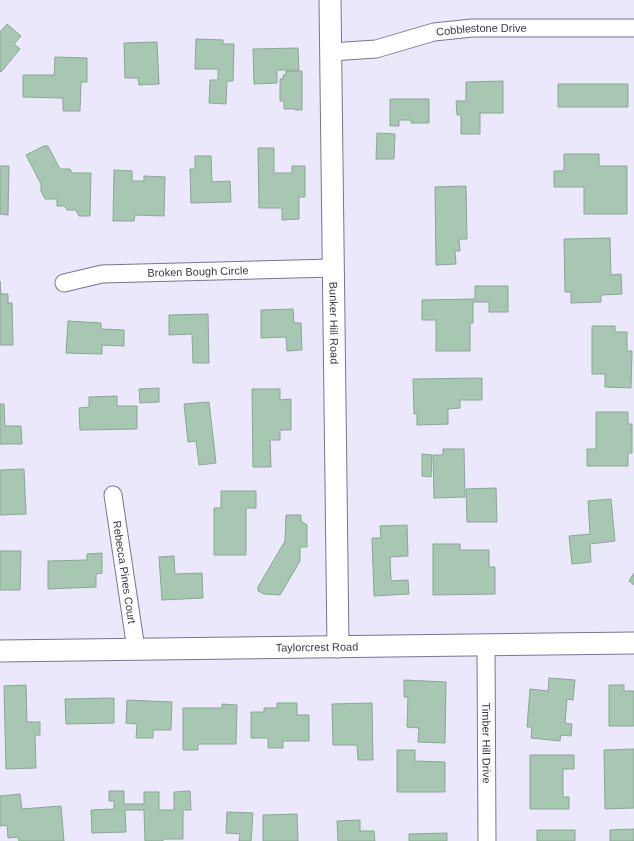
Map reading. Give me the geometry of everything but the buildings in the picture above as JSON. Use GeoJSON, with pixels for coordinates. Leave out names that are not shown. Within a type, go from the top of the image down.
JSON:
{"type":"FeatureCollection","features":[{"type":"Feature","properties":{"kind":"street","name":"Bunker Hill Road"},"geometry":{"type":"LineString","coordinates":[[330,0],[338,647]]}},
{"type":"Feature","properties":{"kind":"street","name":"Cobblestone Drive"},"geometry":{"type":"LineString","coordinates":[[331,52],[376,49],[434,32],[472,28],[634,28]]}},
{"type":"Feature","properties":{"kind":"street","name":"Broken Bough Circle"},"geometry":{"type":"LineString","coordinates":[[64,283],[102,274],[334,268]]}},
{"type":"Feature","properties":{"kind":"street","name":"Rebecca Pines Court"},"geometry":{"type":"LineString","coordinates":[[113,495],[136,649]]}},
{"type":"Feature","properties":{"kind":"street","name":"Taylorcrest Road"},"geometry":{"type":"LineString","coordinates":[[0,651],[634,643]]}},
{"type":"Feature","properties":{"kind":"street","name":"Timber Hill Drive"},"geometry":{"type":"LineString","coordinates":[[486,645],[487,841]]}}]}
